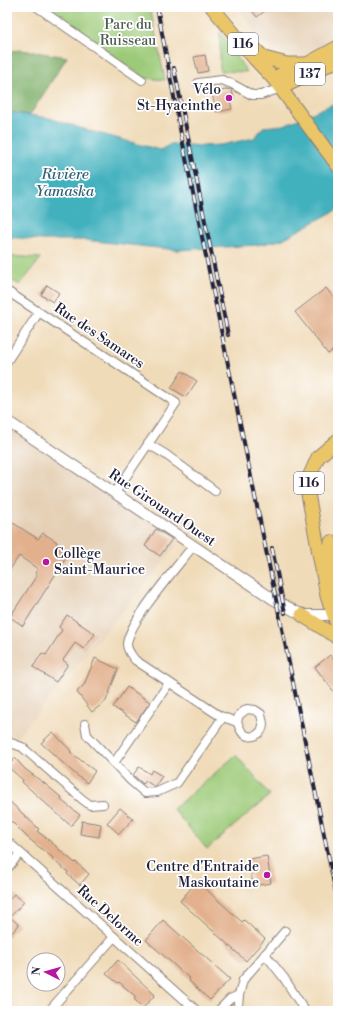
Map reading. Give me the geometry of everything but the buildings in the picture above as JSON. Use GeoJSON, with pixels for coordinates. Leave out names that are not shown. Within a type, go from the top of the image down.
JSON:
{"type":"FeatureCollection","features":[{"type":"Feature","properties":{"kind":"main road"},"geometry":{"type":"LineString","coordinates":[[213,8],[264,58],[287,64],[307,64]]}},
{"type":"Feature","properties":{"kind":"main road","name":"116"},"geometry":{"type":"LineString","coordinates":[[213,8],[277,83],[338,166]]}},
{"type":"Feature","properties":{"kind":"main road","name":"137"},"geometry":{"type":"LineString","coordinates":[[277,83],[338,47]]}},
{"type":"Feature","properties":{"kind":"main road","name":"137"},"geometry":{"type":"LineString","coordinates":[[277,83],[338,60]]}},
{"type":"Feature","properties":{"kind":"main road","name":"116"},"geometry":{"type":"LineString","coordinates":[[336,618],[327,596],[308,494],[310,474],[318,457],[338,440]]}},
{"type":"Feature","properties":{"kind":"main road"},"geometry":{"type":"LineString","coordinates":[[316,536],[324,541],[335,540],[329,556],[338,597]]}},
{"type":"Feature","properties":{"kind":"main road"},"geometry":{"type":"LineString","coordinates":[[302,615],[338,639]]}},
{"type":"Feature","properties":{"kind":"street"},"geometry":{"type":"LineString","coordinates":[[37,7],[142,80]]}},
{"type":"Feature","properties":{"kind":"street"},"geometry":{"type":"LineString","coordinates":[[198,82],[222,80],[252,95],[261,95],[277,83]]}},
{"type":"Feature","properties":{"kind":"street","name":"Rue des Samares"},"geometry":{"type":"LineString","coordinates":[[7,291],[176,403],[148,444]]}},
{"type":"Feature","properties":{"kind":"street"},"geometry":{"type":"LineString","coordinates":[[7,360],[39,312]]}},
{"type":"Feature","properties":{"kind":"street","name":"Rue Girouard Ouest"},"geometry":{"type":"LineString","coordinates":[[7,421],[273,599],[302,615]]}},
{"type":"Feature","properties":{"kind":"street"},"geometry":{"type":"LineString","coordinates":[[115,493],[148,444],[165,454],[215,491]]}},
{"type":"Feature","properties":{"kind":"street"},"geometry":{"type":"LineString","coordinates":[[194,546],[155,594],[128,636],[127,645],[129,653],[135,660],[223,717],[237,722]]}},
{"type":"Feature","properties":{"kind":"street"},"geometry":{"type":"LineString","coordinates":[[302,615],[336,618]]}},
{"type":"Feature","properties":{"kind":"street"},"geometry":{"type":"LineString","coordinates":[[114,763],[169,683]]}},
{"type":"Feature","properties":{"kind":"street"},"geometry":{"type":"LineString","coordinates":[[85,724],[87,735],[131,781],[145,793],[158,792],[177,783],[223,717]]}},
{"type":"Feature","properties":{"kind":"street"},"geometry":{"type":"LineString","coordinates":[[7,745],[11,742],[22,747],[90,805],[103,804]]}},
{"type":"Feature","properties":{"kind":"street","name":"Rue Delorme"},"geometry":{"type":"LineString","coordinates":[[7,841],[197,1011]]}},
{"type":"Feature","properties":{"kind":"street"},"geometry":{"type":"LineString","coordinates":[[7,869],[20,853]]}},
{"type":"Feature","properties":{"kind":"street"},"geometry":{"type":"LineString","coordinates":[[234,1011],[238,1007],[239,995],[243,980],[285,931]]}},
{"type":"Feature","properties":{"kind":"street"},"geometry":{"type":"LineString","coordinates":[[49,1011],[114,937]]}},
{"type":"Feature","properties":{"kind":"street"},"geometry":{"type":"LineString","coordinates":[[265,954],[284,978],[305,1011]]}},
{"type":"Feature","properties":{"kind":"street"},"geometry":{"type":"LineString","coordinates":[[218,1011],[230,999],[239,995]]}},
{"type":"Feature","properties":{"kind":"shaded area"},"geometry":{"type":"Polygon","coordinates":[[[238,7],[338,7],[338,47],[302,60],[262,44],[238,7]]]}},
{"type":"Feature","properties":{"kind":"shaded area"},"geometry":{"type":"Polygon","coordinates":[[[7,427],[180,542],[17,737],[7,730],[7,427]]]}},
{"type":"Feature","properties":{"kind":"green space","name":"Parc du Ruisseau"},"geometry":{"type":"Polygon","coordinates":[[[43,7],[150,7],[165,80],[145,78],[43,7]]]}},
{"type":"Feature","properties":{"kind":"green space"},"geometry":{"type":"Polygon","coordinates":[[[220,32],[247,72],[220,71],[220,32]]]}},
{"type":"Feature","properties":{"kind":"green space"},"geometry":{"type":"Polygon","coordinates":[[[22,50],[67,57],[30,115],[7,112],[7,51],[22,50]]]}},
{"type":"Feature","properties":{"kind":"green space"},"geometry":{"type":"Polygon","coordinates":[[[7,256],[41,258],[20,285],[7,278],[7,256]]]}},
{"type":"Feature","properties":{"kind":"green space"},"geometry":{"type":"Polygon","coordinates":[[[236,755],[270,795],[207,849],[173,809],[236,755]]]}},
{"type":"Feature","properties":{"kind":"water","name":"Rivière Yamaska"},"geometry":{"type":"Polygon","coordinates":[[[338,102],[338,209],[281,240],[257,245],[177,250],[85,240],[42,240],[7,237],[7,112],[49,118],[160,150],[171,144],[203,146],[221,145],[254,138],[263,127],[284,125],[338,102]]]}},
{"type":"Feature","properties":{"kind":"railway"},"geometry":{"type":"LineString","coordinates":[[157,7],[181,134],[338,903]]}},
{"type":"Feature","properties":{"kind":"railway"},"geometry":{"type":"LineString","coordinates":[[174,68],[228,335]]}},
{"type":"Feature","properties":{"kind":"railway"},"geometry":{"type":"LineString","coordinates":[[272,548],[285,613]]}},
{"type":"Feature","properties":{"kind":"place","name":"Vélo St-Hyacinthe"},"geometry":{"type":"Point","coordinates":[229,98]}},
{"type":"Feature","properties":{"kind":"place","name":"Collège Saint-Maurice"},"geometry":{"type":"Point","coordinates":[46,562]}},
{"type":"Feature","properties":{"kind":"place","name":"Centre d'Entraide Maskoutaine"},"geometry":{"type":"Point","coordinates":[267,875]}}]}
